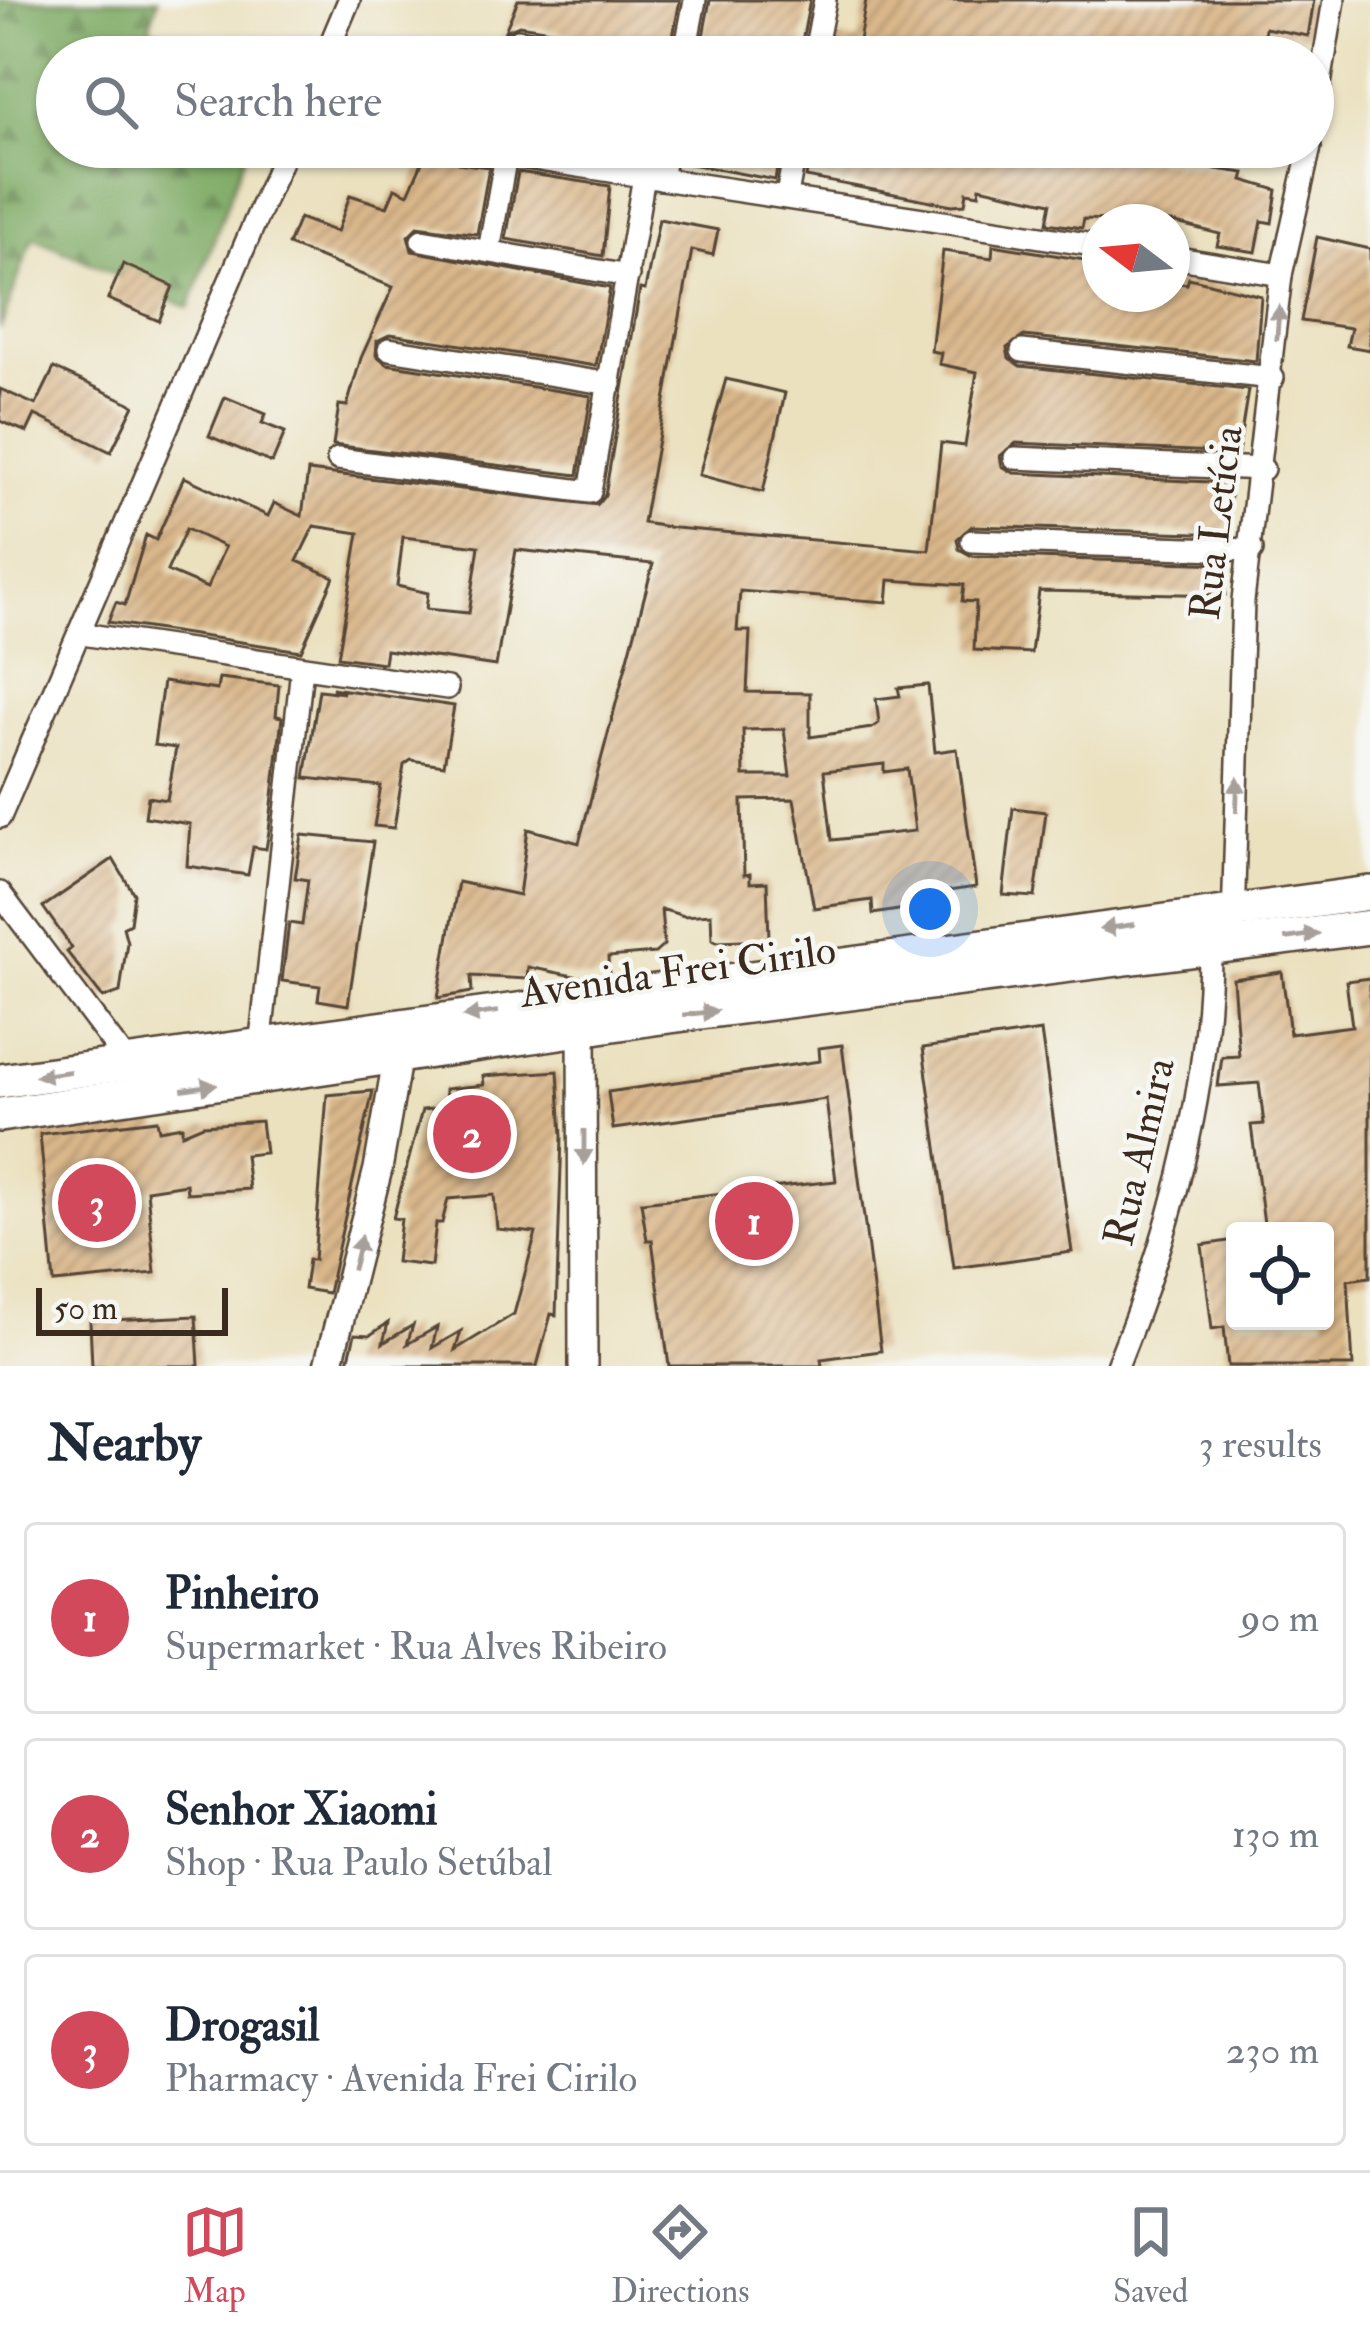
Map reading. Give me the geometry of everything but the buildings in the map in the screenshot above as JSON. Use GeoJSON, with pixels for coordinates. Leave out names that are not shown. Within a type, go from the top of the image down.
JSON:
{"type":"FeatureCollection","features":[{"type":"Feature","properties":{"kind":"main road","name":"Avenida Frei Cirilo"},"geometry":{"type":"LineString","coordinates":[[1226,935],[1370,893]]}},
{"type":"Feature","properties":{"kind":"main road","name":"Avenida Frei Cirilo"},"geometry":{"type":"LineString","coordinates":[[0,1081],[402,1024],[583,1015],[1226,935],[1370,927]]}},
{"type":"Feature","properties":{"kind":"main road","name":"Avenida Frei Cirilo"},"geometry":{"type":"LineString","coordinates":[[0,1115],[399,1059],[583,1015]]}},
{"type":"Feature","properties":{"kind":"street"},"geometry":{"type":"LineString","coordinates":[[334,36],[349,0]]}},
{"type":"Feature","properties":{"kind":"street"},"geometry":{"type":"LineString","coordinates":[[688,36],[695,0]]}},
{"type":"Feature","properties":{"kind":"street"},"geometry":{"type":"LineString","coordinates":[[818,36],[825,0]]}},
{"type":"Feature","properties":{"kind":"street"},"geometry":{"type":"LineString","coordinates":[[1328,36],[1334,0]]}},
{"type":"Feature","properties":{"kind":"street"},"geometry":{"type":"LineString","coordinates":[[0,817],[278,168]]}},
{"type":"Feature","properties":{"kind":"street"},"geometry":{"type":"LineString","coordinates":[[489,251],[504,168]]}},
{"type":"Feature","properties":{"kind":"street"},"geometry":{"type":"LineString","coordinates":[[589,168],[1082,243]]}},
{"type":"Feature","properties":{"kind":"street"},"geometry":{"type":"LineString","coordinates":[[338,459],[579,495],[590,492],[628,276],[657,168]]}},
{"type":"Feature","properties":{"kind":"street"},"geometry":{"type":"LineString","coordinates":[[787,195],[792,168]]}},
{"type":"Feature","properties":{"kind":"street","name":"Rua Letícia"},"geometry":{"type":"LineString","coordinates":[[1226,935],[1243,601],[1263,469],[1281,275],[1305,168]]}},
{"type":"Feature","properties":{"kind":"street"},"geometry":{"type":"LineString","coordinates":[[422,240],[628,276]]}},
{"type":"Feature","properties":{"kind":"street"},"geometry":{"type":"LineString","coordinates":[[1190,260],[1281,275]]}},
{"type":"Feature","properties":{"kind":"street"},"geometry":{"type":"LineString","coordinates":[[389,349],[611,385]]}},
{"type":"Feature","properties":{"kind":"street"},"geometry":{"type":"LineString","coordinates":[[1022,351],[1273,378]]}},
{"type":"Feature","properties":{"kind":"street"},"geometry":{"type":"LineString","coordinates":[[1016,458],[1263,469]]}},
{"type":"Feature","properties":{"kind":"street"},"geometry":{"type":"LineString","coordinates":[[972,542],[1252,550]]}},
{"type":"Feature","properties":{"kind":"street"},"geometry":{"type":"LineString","coordinates":[[82,634],[447,688]]}},
{"type":"Feature","properties":{"kind":"street"},"geometry":{"type":"LineString","coordinates":[[260,1047],[302,668]]}},
{"type":"Feature","properties":{"kind":"street"},"geometry":{"type":"LineString","coordinates":[[0,893],[130,1064],[144,1095]]}},
{"type":"Feature","properties":{"kind":"street","name":"Rua Almira"},"geometry":{"type":"LineString","coordinates":[[1117,1366],[1155,1267],[1183,1160],[1226,935]]}},
{"type":"Feature","properties":{"kind":"street"},"geometry":{"type":"LineString","coordinates":[[583,1015],[583,1366]]}},
{"type":"Feature","properties":{"kind":"street"},"geometry":{"type":"LineString","coordinates":[[328,1366],[378,1169],[402,1024]]}},
{"type":"Feature","properties":{"kind":"green space"},"geometry":{"type":"Polygon","coordinates":[[[0,0],[158,0],[149,28],[170,36],[36,36],[36,168],[240,168],[189,308],[33,237],[0,329],[0,0]]]}},
{"type":"Feature","properties":{"kind":"place","name":"Senhor Xiaomi"},"geometry":{"type":"Point","coordinates":[472,1134]}},
{"type":"Feature","properties":{"kind":"place","name":"Drogasil"},"geometry":{"type":"Point","coordinates":[97,1203]}},
{"type":"Feature","properties":{"kind":"place","name":"Pinheiro"},"geometry":{"type":"Point","coordinates":[754,1221]}}]}
